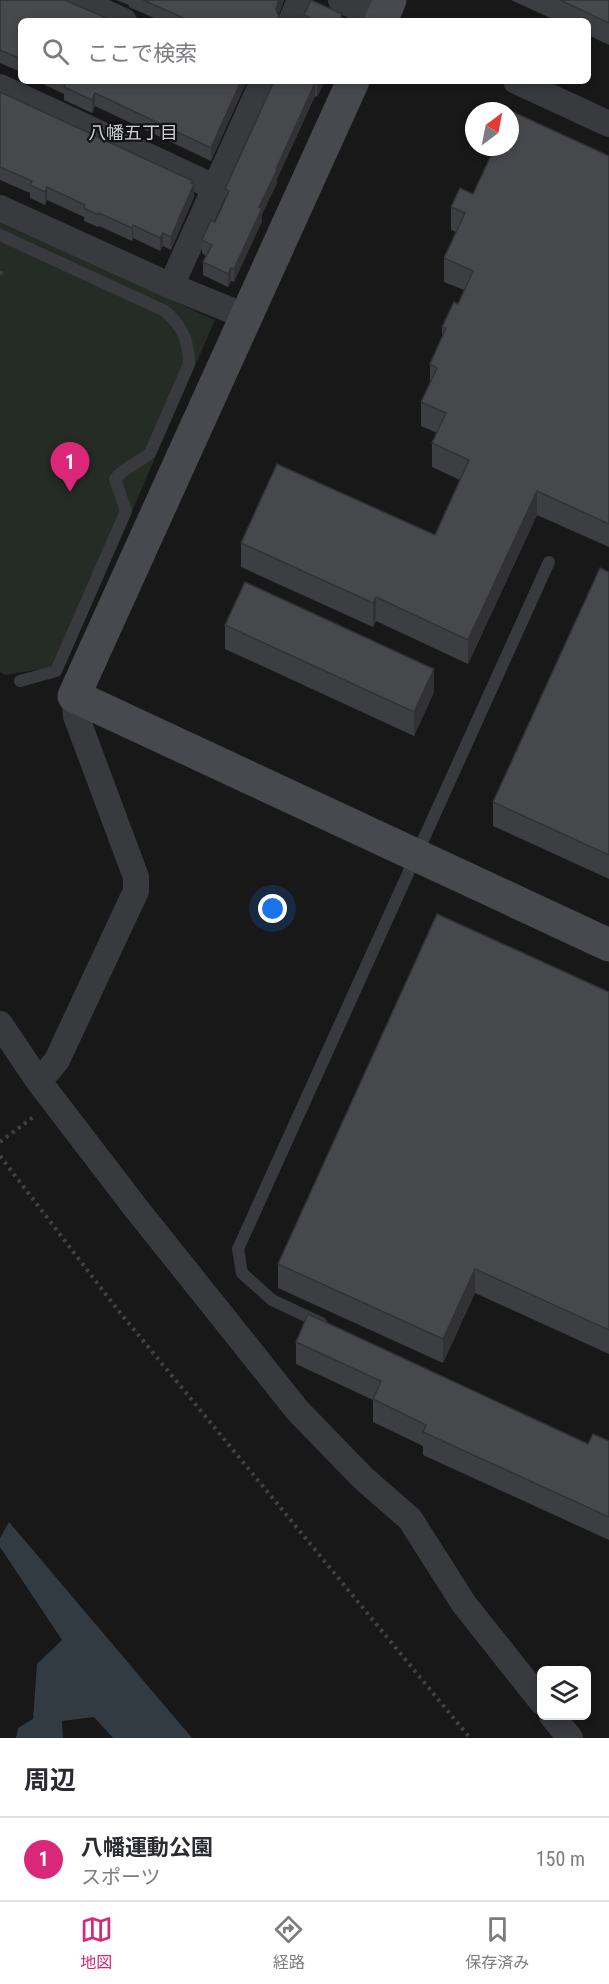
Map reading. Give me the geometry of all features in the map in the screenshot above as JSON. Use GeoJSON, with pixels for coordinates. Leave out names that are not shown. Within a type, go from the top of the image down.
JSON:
{"type":"FeatureCollection","features":[{"type":"Feature","properties":{"kind":"street"},"geometry":{"type":"LineString","coordinates":[[77,0],[117,18]]}},
{"type":"Feature","properties":{"kind":"street"},"geometry":{"type":"LineString","coordinates":[[292,18],[300,0]]}},
{"type":"Feature","properties":{"kind":"street"},"geometry":{"type":"LineString","coordinates":[[341,0],[384,15]]}},
{"type":"Feature","properties":{"kind":"street"},"geometry":{"type":"LineString","coordinates":[[171,286],[259,84]]}},
{"type":"Feature","properties":{"kind":"street"},"geometry":{"type":"LineString","coordinates":[[37,1078],[49,1070],[57,1060],[136,891],[136,877],[76,716],[69,680],[245,316],[352,84]]}},
{"type":"Feature","properties":{"kind":"street"},"geometry":{"type":"LineString","coordinates":[[522,84],[609,124]]}},
{"type":"Feature","properties":{"kind":"street"},"geometry":{"type":"LineString","coordinates":[[0,87],[214,187]]}},
{"type":"Feature","properties":{"kind":"street"},"geometry":{"type":"LineString","coordinates":[[0,208],[171,286],[245,316]]}},
{"type":"Feature","properties":{"kind":"street"},"geometry":{"type":"LineString","coordinates":[[69,680],[416,856],[609,945]]}},
{"type":"Feature","properties":{"kind":"street"},"geometry":{"type":"LineString","coordinates":[[0,1024],[37,1078],[135,1207],[298,1411],[363,1478],[410,1519],[464,1604],[537,1696]]}},
{"type":"Feature","properties":{"kind":"street"},"geometry":{"type":"LineString","coordinates":[[555,1720],[570,1738]]}},
{"type":"Feature","properties":{"kind":"lane"},"geometry":{"type":"LineString","coordinates":[[0,235],[165,311],[177,322],[189,352],[189,364],[150,453],[144,459],[120,471],[115,479],[126,511],[69,680],[20,681]]}},
{"type":"Feature","properties":{"kind":"lane"},"geometry":{"type":"LineString","coordinates":[[337,1330],[272,1300],[242,1273],[238,1249],[549,562]]}},
{"type":"Feature","properties":{"kind":"path"},"geometry":{"type":"LineString","coordinates":[[0,272],[6,276]]}},
{"type":"Feature","properties":{"kind":"path"},"geometry":{"type":"LineString","coordinates":[[0,1142],[39,1113]]}},
{"type":"Feature","properties":{"kind":"path"},"geometry":{"type":"LineString","coordinates":[[0,1156],[117,1309],[470,1738]]}},
{"type":"Feature","properties":{"kind":"shaded area"},"geometry":{"type":"Polygon","coordinates":[[[0,221],[215,320],[65,665],[5,675],[0,672],[0,221]]]}},
{"type":"Feature","properties":{"kind":"shaded area"},"geometry":{"type":"Polygon","coordinates":[[[9,1522],[192,1738],[113,1738],[94,1717],[62,1721],[63,1738],[16,1738],[18,1728],[33,1719],[37,1664],[62,1640],[0,1547],[0,1538],[9,1522]]]}},
{"type":"Feature","properties":{"kind":"building"},"geometry":{"type":"Polygon","coordinates":[[[0,0],[65,0],[106,18],[18,18],[18,58],[0,50],[0,0]]]}},
{"type":"Feature","properties":{"kind":"building"},"geometry":{"type":"Polygon","coordinates":[[[143,0],[279,0],[276,9],[278,18],[183,18],[143,0]]]}},
{"type":"Feature","properties":{"kind":"building"},"geometry":{"type":"Polygon","coordinates":[[[311,0],[342,14],[343,18],[310,18],[304,15],[311,0]]]}},
{"type":"Feature","properties":{"kind":"building"},"geometry":{"type":"Polygon","coordinates":[[[560,0],[609,0],[609,23],[560,0]]]}},
{"type":"Feature","properties":{"kind":"building"},"geometry":{"type":"Polygon","coordinates":[[[65,84],[240,84],[211,148],[95,93],[92,100],[64,87],[65,84]]]}},
{"type":"Feature","properties":{"kind":"building"},"geometry":{"type":"Polygon","coordinates":[[[273,84],[315,84],[259,207],[262,208],[234,269],[231,268],[228,274],[203,262],[212,245],[202,240],[211,220],[215,222],[229,191],[225,189],[273,84]]]}},
{"type":"Feature","properties":{"kind":"building"},"geometry":{"type":"Polygon","coordinates":[[[0,92],[193,181],[191,183],[194,184],[171,237],[163,233],[160,238],[133,225],[132,228],[99,213],[98,215],[84,208],[85,205],[47,187],[45,192],[30,185],[32,181],[0,167],[0,92]]]}},
{"type":"Feature","properties":{"kind":"building"},"geometry":{"type":"Polygon","coordinates":[[[519,115],[609,156],[609,524],[537,491],[468,640],[376,597],[373,603],[241,543],[277,464],[435,535],[469,460],[432,443],[446,413],[421,402],[437,368],[430,364],[446,328],[442,327],[454,302],[458,304],[473,271],[444,258],[465,213],[451,207],[460,188],[473,194],[491,156],[519,156],[519,115]]]}},
{"type":"Feature","properties":{"kind":"building"},"geometry":{"type":"Polygon","coordinates":[[[600,568],[609,572],[609,855],[493,802],[600,568]]]}},
{"type":"Feature","properties":{"kind":"building"},"geometry":{"type":"Polygon","coordinates":[[[245,582],[434,669],[414,712],[225,625],[245,582]]]}},
{"type":"Feature","properties":{"kind":"building"},"geometry":{"type":"Polygon","coordinates":[[[437,914],[609,992],[609,1330],[475,1269],[443,1339],[278,1264],[437,914]]]}},
{"type":"Feature","properties":{"kind":"building"},"geometry":{"type":"Polygon","coordinates":[[[308,1314],[588,1444],[593,1434],[609,1441],[609,1517],[423,1432],[426,1425],[373,1399],[381,1381],[296,1342],[308,1314]]]}},
{"type":"Feature","properties":{"kind":"place","name":"八幡運動公園"},"geometry":{"type":"Point","coordinates":[70,492]}},
{"type":"Feature","properties":{"kind":"district","name":"八幡五丁目"},"geometry":{"type":"Point","coordinates":[133,133]}}]}
